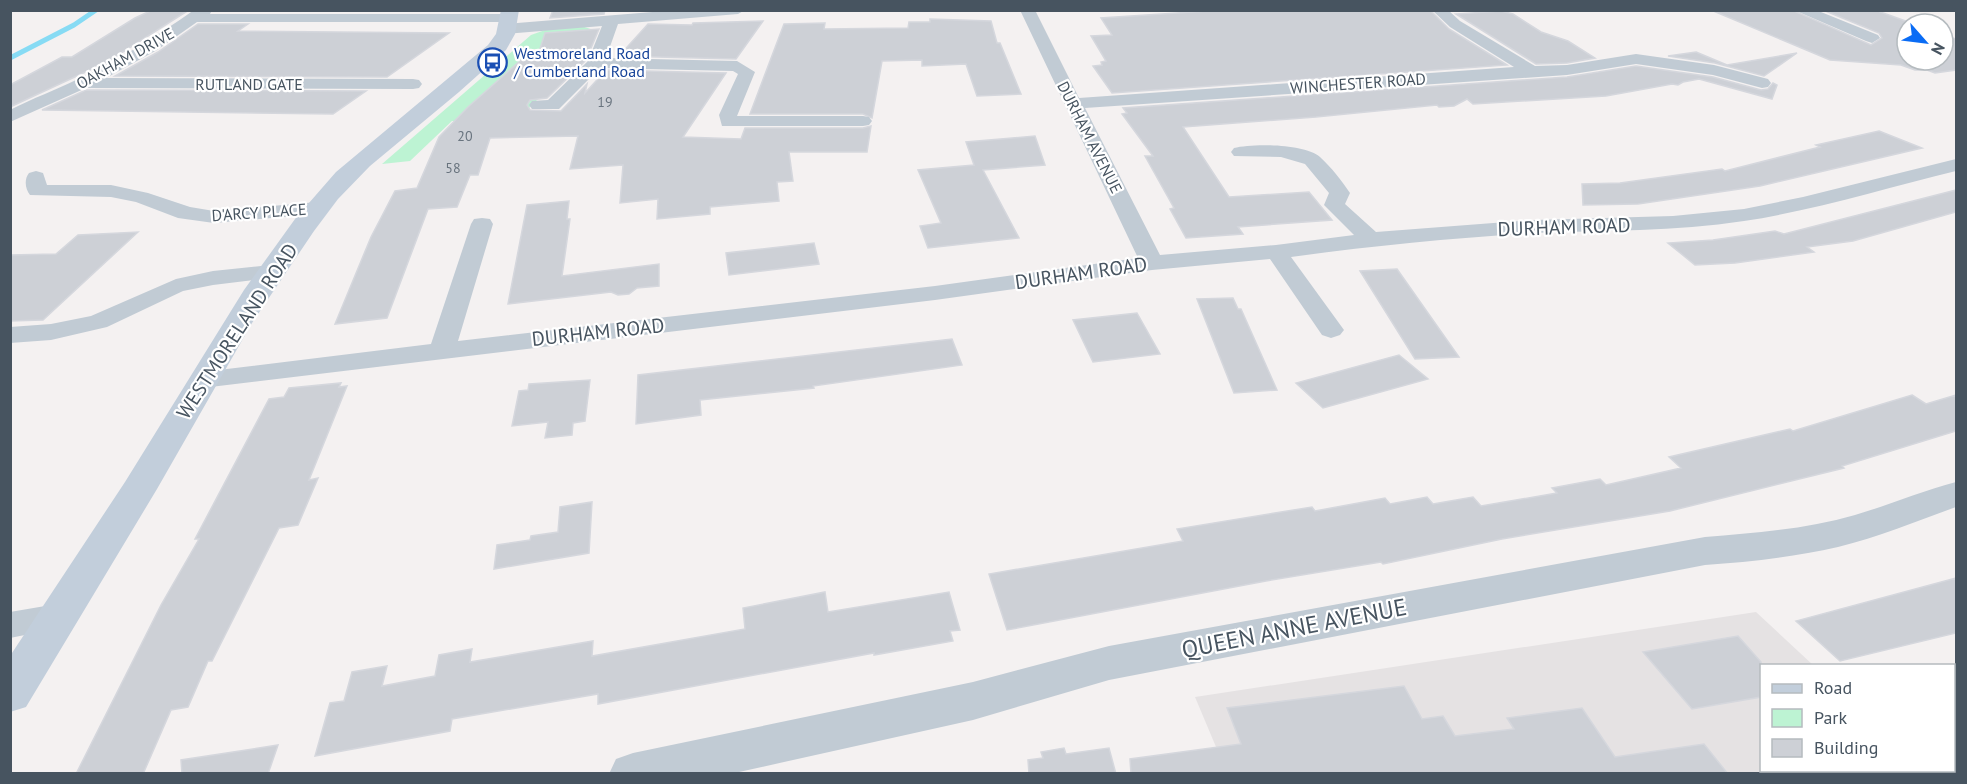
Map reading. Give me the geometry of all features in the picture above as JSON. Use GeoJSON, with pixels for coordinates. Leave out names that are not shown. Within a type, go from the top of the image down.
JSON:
{"type":"FeatureCollection","features":[{"type":"Feature","properties":{"kind":"main road","name":"WESTMORELAND ROAD"},"geometry":{"type":"LineString","coordinates":[[10,694],[128,507],[202,380],[271,272],[318,208],[336,186],[370,154],[457,84],[496,47],[502,40],[508,19]]}},
{"type":"Feature","properties":{"kind":"street"},"geometry":{"type":"LineString","coordinates":[[199,14],[612,19],[738,10]]}},
{"type":"Feature","properties":{"kind":"street","name":"DURHAM AVENUE"},"geometry":{"type":"LineString","coordinates":[[1027,10],[1152,263]]}},
{"type":"Feature","properties":{"kind":"street"},"geometry":{"type":"LineString","coordinates":[[1440,10],[1455,24],[1532,71]]}},
{"type":"Feature","properties":{"kind":"street"},"geometry":{"type":"LineString","coordinates":[[1801,10],[1872,38]]}},
{"type":"Feature","properties":{"kind":"street","name":"OAKHAM DRIVE"},"geometry":{"type":"LineString","coordinates":[[10,117],[50,96],[84,83],[151,47],[199,14]]}},
{"type":"Feature","properties":{"kind":"street"},"geometry":{"type":"LineString","coordinates":[[538,105],[553,105],[596,63],[612,19]]}},
{"type":"Feature","properties":{"kind":"street","name":"WINCHESTER ROAD"},"geometry":{"type":"LineString","coordinates":[[1073,104],[1567,70],[1636,59],[1714,70],[1762,82]]}},
{"type":"Feature","properties":{"kind":"street"},"geometry":{"type":"LineString","coordinates":[[596,63],[744,68],[747,72],[728,115],[728,122],[863,121]]}},
{"type":"Feature","properties":{"kind":"street","name":"RUTLAND GATE"},"geometry":{"type":"LineString","coordinates":[[84,83],[413,84]]}},
{"type":"Feature","properties":{"kind":"street"},"geometry":{"type":"LineString","coordinates":[[1241,152],[1282,151],[1312,160],[1340,194],[1334,205],[1371,239]]}},
{"type":"Feature","properties":{"kind":"street","name":"DURHAM ROAD"},"geometry":{"type":"LineString","coordinates":[[202,380],[442,350],[935,294],[1152,263],[1276,252],[1371,239],[1534,227],[1673,222],[1744,215],[1803,203],[1956,165]]}},
{"type":"Feature","properties":{"kind":"street","name":"D'ARCY PLACE"},"geometry":{"type":"LineString","coordinates":[[36,177],[37,191],[111,191],[141,197],[186,213],[214,217],[318,208]]}},
{"type":"Feature","properties":{"kind":"street"},"geometry":{"type":"LineString","coordinates":[[442,350],[482,224]]}},
{"type":"Feature","properties":{"kind":"street"},"geometry":{"type":"LineString","coordinates":[[1276,252],[1331,330]]}},
{"type":"Feature","properties":{"kind":"street"},"geometry":{"type":"LineString","coordinates":[[10,335],[51,332],[98,321],[176,286],[213,278],[271,272]]}},
{"type":"Feature","properties":{"kind":"street","name":"QUEEN ANNE AVENUE"},"geometry":{"type":"LineString","coordinates":[[633,774],[973,701],[1109,663],[1706,551],[1772,546],[1807,540],[1841,532],[1956,495]]}},
{"type":"Feature","properties":{"kind":"street"},"geometry":{"type":"LineString","coordinates":[[10,625],[57,617]]}},
{"type":"Feature","properties":{"kind":"shaded area"},"geometry":{"type":"Polygon","coordinates":[[[1756,612],[1812,664],[1760,664],[1760,772],[1930,773],[1227,773],[1195,697],[1756,612]]]}},
{"type":"Feature","properties":{"kind":"green space"},"geometry":{"type":"Polygon","coordinates":[[[581,26],[594,30],[588,50],[534,49],[484,93],[542,95],[515,122],[452,121],[410,161],[382,164],[531,35],[545,30],[581,26]]]}},
{"type":"Feature","properties":{"kind":"building"},"geometry":{"type":"Polygon","coordinates":[[[189,10],[107,62],[10,107],[10,85],[62,57],[72,57],[135,18],[150,11],[189,10]]]}},
{"type":"Feature","properties":{"kind":"building"},"geometry":{"type":"Polygon","coordinates":[[[553,10],[605,10],[604,14],[550,18],[553,10]]]}},
{"type":"Feature","properties":{"kind":"building"},"geometry":{"type":"Polygon","coordinates":[[[1223,10],[1430,10],[1449,29],[1507,65],[1112,93],[1093,66],[1102,65],[1101,62],[1106,61],[1091,36],[1112,35],[1101,18],[1223,10]]]}},
{"type":"Feature","properties":{"kind":"building"},"geometry":{"type":"Polygon","coordinates":[[[1711,10],[1792,10],[1871,45],[1882,38],[1879,33],[1823,10],[1875,10],[1895,17],[1895,65],[1830,60],[1711,10]]]}},
{"type":"Feature","properties":{"kind":"building"},"geometry":{"type":"Polygon","coordinates":[[[1501,11],[1513,14],[1541,32],[1568,41],[1595,58],[1567,63],[1536,64],[1456,14],[1501,11]]]}},
{"type":"Feature","properties":{"kind":"building"},"geometry":{"type":"Polygon","coordinates":[[[930,19],[991,21],[997,43],[1000,43],[1021,94],[977,96],[966,64],[922,66],[922,60],[882,61],[872,118],[863,114],[750,114],[784,24],[825,23],[824,29],[908,28],[909,22],[930,22],[930,19]]]}},
{"type":"Feature","properties":{"kind":"building"},"geometry":{"type":"Polygon","coordinates":[[[763,21],[736,59],[619,56],[648,24],[692,25],[693,23],[763,21]]]}},
{"type":"Feature","properties":{"kind":"building"},"geometry":{"type":"Polygon","coordinates":[[[198,24],[248,24],[238,31],[449,33],[387,77],[115,76],[158,52],[198,24]]]}},
{"type":"Feature","properties":{"kind":"building"},"geometry":{"type":"Polygon","coordinates":[[[599,29],[586,60],[547,98],[530,100],[527,105],[530,110],[561,111],[587,84],[585,93],[606,70],[726,73],[683,137],[741,139],[745,128],[863,128],[871,126],[867,152],[789,152],[793,181],[777,182],[779,201],[710,207],[710,214],[657,219],[658,199],[620,203],[623,165],[570,169],[578,136],[490,138],[478,175],[470,175],[457,207],[428,209],[387,318],[335,324],[371,237],[395,191],[417,188],[439,137],[468,107],[530,52],[539,52],[545,33],[599,29]]]}},
{"type":"Feature","properties":{"kind":"building"},"geometry":{"type":"Polygon","coordinates":[[[1955,39],[1956,39],[1955,70],[1955,39]]]}},
{"type":"Feature","properties":{"kind":"building"},"geometry":{"type":"Polygon","coordinates":[[[1696,52],[1727,65],[1797,53],[1764,76],[1715,63],[1668,56],[1696,52]]]}},
{"type":"Feature","properties":{"kind":"building"},"geometry":{"type":"Polygon","coordinates":[[[1636,66],[1713,77],[1761,90],[1768,89],[1773,83],[1777,85],[1772,99],[1699,79],[1678,85],[1672,84],[1606,96],[1473,104],[1467,99],[1454,106],[1439,107],[1437,105],[1183,127],[1229,197],[1309,192],[1332,220],[1238,227],[1243,234],[1186,238],[1170,209],[1174,208],[1145,156],[1153,156],[1122,114],[1127,113],[1123,108],[1567,77],[1636,66]]]}},
{"type":"Feature","properties":{"kind":"building"},"geometry":{"type":"Polygon","coordinates":[[[86,90],[366,91],[333,114],[42,110],[86,90]]]}},
{"type":"Feature","properties":{"kind":"building"},"geometry":{"type":"Polygon","coordinates":[[[1879,131],[1922,148],[1760,186],[1638,204],[1583,205],[1582,184],[1620,183],[1722,169],[1725,171],[1820,147],[1816,145],[1879,131]]]}},
{"type":"Feature","properties":{"kind":"building"},"geometry":{"type":"Polygon","coordinates":[[[1035,136],[1045,165],[983,170],[1019,238],[928,248],[920,226],[941,223],[918,170],[974,165],[966,142],[1035,136]]]}},
{"type":"Feature","properties":{"kind":"building"},"geometry":{"type":"Polygon","coordinates":[[[1956,190],[1956,212],[1853,241],[1807,247],[1814,252],[1735,263],[1695,265],[1668,243],[1713,240],[1775,231],[1784,234],[1956,190]]]}},
{"type":"Feature","properties":{"kind":"building"},"geometry":{"type":"Polygon","coordinates":[[[569,201],[567,219],[570,219],[562,276],[659,264],[659,286],[637,288],[629,294],[618,295],[611,292],[508,304],[527,205],[569,201]]]}},
{"type":"Feature","properties":{"kind":"building"},"geometry":{"type":"Polygon","coordinates":[[[138,232],[43,320],[10,321],[10,255],[56,254],[78,235],[138,232]]]}},
{"type":"Feature","properties":{"kind":"building"},"geometry":{"type":"Polygon","coordinates":[[[814,243],[819,264],[729,275],[726,253],[814,243]]]}},
{"type":"Feature","properties":{"kind":"building"},"geometry":{"type":"Polygon","coordinates":[[[1397,269],[1459,357],[1415,359],[1360,271],[1397,269]]]}},
{"type":"Feature","properties":{"kind":"building"},"geometry":{"type":"Polygon","coordinates":[[[1233,298],[1238,309],[1241,309],[1277,390],[1234,393],[1197,299],[1233,298]]]}},
{"type":"Feature","properties":{"kind":"building"},"geometry":{"type":"Polygon","coordinates":[[[1137,313],[1160,354],[1093,362],[1073,320],[1137,313]]]}},
{"type":"Feature","properties":{"kind":"building"},"geometry":{"type":"Polygon","coordinates":[[[952,339],[962,365],[813,386],[814,388],[700,400],[701,415],[636,424],[638,375],[952,339]]]}},
{"type":"Feature","properties":{"kind":"building"},"geometry":{"type":"Polygon","coordinates":[[[1399,355],[1428,379],[1323,408],[1296,383],[1399,355]]]}},
{"type":"Feature","properties":{"kind":"building"},"geometry":{"type":"Polygon","coordinates":[[[590,380],[585,421],[573,423],[572,435],[545,438],[548,422],[512,426],[519,391],[528,390],[529,384],[590,380]]]}},
{"type":"Feature","properties":{"kind":"building"},"geometry":{"type":"Polygon","coordinates":[[[341,383],[339,387],[347,386],[309,480],[318,478],[298,525],[279,528],[212,661],[208,661],[188,707],[171,710],[143,774],[76,774],[161,605],[199,539],[195,539],[269,399],[284,397],[289,388],[341,383]]]}},
{"type":"Feature","properties":{"kind":"building"},"geometry":{"type":"Polygon","coordinates":[[[1912,395],[1926,404],[1956,395],[1956,431],[1842,466],[1844,468],[1670,511],[1502,539],[1383,564],[1381,562],[1266,581],[1007,630],[989,574],[1183,541],[1177,529],[1312,507],[1315,511],[1385,498],[1390,504],[1427,497],[1433,504],[1473,497],[1481,506],[1557,493],[1552,488],[1600,479],[1606,485],[1681,468],[1669,457],[1790,429],[1793,431],[1912,395]]]}},
{"type":"Feature","properties":{"kind":"building"},"geometry":{"type":"Polygon","coordinates":[[[592,502],[589,553],[494,569],[497,545],[530,540],[531,536],[558,532],[560,507],[592,502]]]}},
{"type":"Feature","properties":{"kind":"building"},"geometry":{"type":"Polygon","coordinates":[[[1956,578],[1956,633],[1840,661],[1796,621],[1956,578]]]}},
{"type":"Feature","properties":{"kind":"building"},"geometry":{"type":"Polygon","coordinates":[[[825,592],[828,612],[949,592],[960,630],[950,631],[953,641],[874,655],[874,653],[598,704],[598,694],[452,719],[450,731],[315,756],[330,703],[344,701],[352,672],[387,666],[382,686],[435,676],[439,655],[472,649],[470,662],[593,641],[592,656],[745,629],[743,608],[825,592]]]}},
{"type":"Feature","properties":{"kind":"building"},"geometry":{"type":"Polygon","coordinates":[[[1738,636],[1761,662],[1760,697],[1692,709],[1643,652],[1738,636]]]}},
{"type":"Feature","properties":{"kind":"building"},"geometry":{"type":"Polygon","coordinates":[[[1404,686],[1422,719],[1443,716],[1455,736],[1514,729],[1507,718],[1582,708],[1615,757],[1704,744],[1728,774],[1131,774],[1130,759],[1241,744],[1227,708],[1404,686]]]}},
{"type":"Feature","properties":{"kind":"building"},"geometry":{"type":"Polygon","coordinates":[[[278,745],[268,774],[182,774],[181,760],[278,745]]]}},
{"type":"Feature","properties":{"kind":"building"},"geometry":{"type":"Polygon","coordinates":[[[1064,748],[1066,754],[1109,748],[1116,774],[1029,774],[1028,760],[1043,758],[1041,752],[1064,748]]]}},
{"type":"Feature","properties":{"kind":"waterway"},"geometry":{"type":"LineString","coordinates":[[10,58],[74,25],[96,10]]}},
{"type":"Feature","properties":{"kind":"place","name":"Westmoreland Road / Cumberland Road"},"geometry":{"type":"Point","coordinates":[493,62]}}]}
